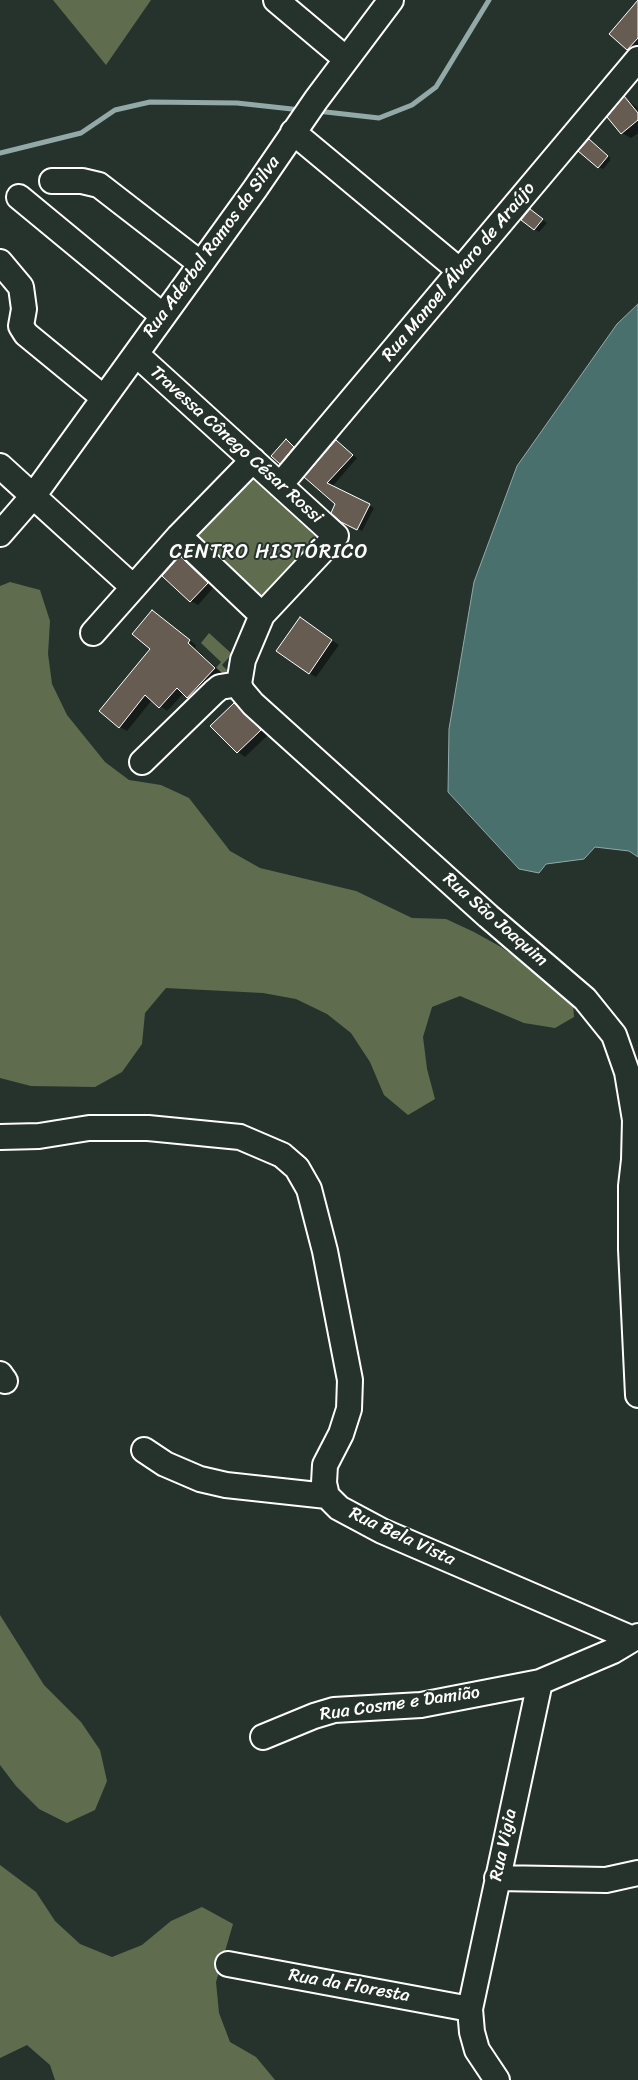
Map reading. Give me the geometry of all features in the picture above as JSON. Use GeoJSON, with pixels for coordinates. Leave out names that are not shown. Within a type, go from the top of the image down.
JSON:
{"type":"FeatureCollection","features":[{"type":"Feature","properties":{"kind":"street"},"geometry":{"type":"LineString","coordinates":[[276,0],[346,59]]}},
{"type":"Feature","properties":{"kind":"street","name":"Rua Aderbal Ramos da Silva"},"geometry":{"type":"LineString","coordinates":[[0,534],[34,495],[201,264],[316,100],[392,0]]}},
{"type":"Feature","properties":{"kind":"street","name":"Rua Manoel Álvaro de Araújo"},"geometry":{"type":"LineString","coordinates":[[280,485],[638,59]]}},
{"type":"Feature","properties":{"kind":"street"},"geometry":{"type":"LineString","coordinates":[[297,127],[460,271]]}},
{"type":"Feature","properties":{"kind":"street"},"geometry":{"type":"LineString","coordinates":[[52,180],[99,185],[201,264]]}},
{"type":"Feature","properties":{"kind":"street"},"geometry":{"type":"LineString","coordinates":[[19,197],[163,316]]}},
{"type":"Feature","properties":{"kind":"street"},"geometry":{"type":"LineString","coordinates":[[0,262],[21,287],[24,309],[21,326],[26,334],[104,398]]}},
{"type":"Feature","properties":{"kind":"street","name":"Travessa Cônego César Rossi"},"geometry":{"type":"LineString","coordinates":[[136,354],[336,536],[262,615]]}},
{"type":"Feature","properties":{"kind":"street"},"geometry":{"type":"LineString","coordinates":[[94,633],[133,587],[253,460]]}},
{"type":"Feature","properties":{"kind":"street"},"geometry":{"type":"LineString","coordinates":[[0,466],[133,587]]}},
{"type":"Feature","properties":{"kind":"street"},"geometry":{"type":"LineString","coordinates":[[142,762],[220,687],[239,684],[243,660],[262,615],[180,536]]}},
{"type":"Feature","properties":{"kind":"street","name":"Rua São Joaquim"},"geometry":{"type":"LineString","coordinates":[[239,684],[242,691],[253,704],[488,916],[584,999],[614,1034],[628,1072],[635,1120],[631,1186],[631,1249],[638,1395]]}},
{"type":"Feature","properties":{"kind":"street"},"geometry":{"type":"LineString","coordinates":[[0,1137],[39,1136],[89,1128],[148,1128],[240,1137],[282,1155],[297,1168],[309,1189],[322,1242],[350,1380],[349,1410],[341,1434],[325,1465],[324,1483],[327,1496],[226,1485],[200,1479],[165,1464],[144,1450]]}},
{"type":"Feature","properties":{"kind":"street","name":"Rua Bela Vista"},"geometry":{"type":"LineString","coordinates":[[327,1496],[339,1508],[382,1530],[635,1637]]}},
{"type":"Feature","properties":{"kind":"street"},"geometry":{"type":"LineString","coordinates":[[540,1682],[612,1651],[635,1637]]}},
{"type":"Feature","properties":{"kind":"street","name":"Rua Cosme e Damião"},"geometry":{"type":"LineString","coordinates":[[264,1737],[314,1716],[334,1710],[420,1705],[540,1682]]}},
{"type":"Feature","properties":{"kind":"street","name":"Rua Vigia"},"geometry":{"type":"LineString","coordinates":[[497,2080],[477,2050],[472,2032],[470,2008],[540,1682]]}},
{"type":"Feature","properties":{"kind":"street"},"geometry":{"type":"LineString","coordinates":[[497,1878],[606,1880],[638,1873]]}},
{"type":"Feature","properties":{"kind":"street","name":"Rua da Floresta"},"geometry":{"type":"LineString","coordinates":[[228,1964],[470,2008]]}},
{"type":"Feature","properties":{"kind":"street"},"geometry":{"type":"LineString","coordinates":[[470,2008],[483,2027],[487,2045],[512,2080]]}},
{"type":"Feature","properties":{"kind":"green space"},"geometry":{"type":"Polygon","coordinates":[[[53,0],[151,0],[106,65],[53,0]]]}},
{"type":"Feature","properties":{"kind":"green space"},"geometry":{"type":"Polygon","coordinates":[[[255,468],[323,533],[261,602],[191,535],[255,468]]]}},
{"type":"Feature","properties":{"kind":"green space"},"geometry":{"type":"Polygon","coordinates":[[[10,582],[40,590],[50,621],[48,654],[52,684],[67,715],[105,762],[129,780],[161,785],[189,798],[230,851],[260,868],[356,891],[412,918],[446,919],[474,932],[501,947],[551,982],[573,1004],[574,1017],[555,1028],[524,1023],[460,996],[432,1007],[423,1037],[427,1069],[435,1099],[408,1115],[384,1095],[370,1062],[351,1033],[327,1014],[296,999],[263,993],[166,988],[145,1013],[142,1044],[122,1072],[95,1087],[31,1086],[0,1078],[0,586],[10,582]]]}},
{"type":"Feature","properties":{"kind":"green space"},"geometry":{"type":"Polygon","coordinates":[[[209,633],[232,654],[222,665],[228,671],[224,675],[216,668],[221,662],[201,643],[209,633]]]}},
{"type":"Feature","properties":{"kind":"green space"},"geometry":{"type":"Polygon","coordinates":[[[0,1615],[44,1685],[81,1722],[100,1750],[107,1781],[95,1810],[67,1823],[39,1809],[16,1786],[0,1765],[0,1615]]]}},
{"type":"Feature","properties":{"kind":"green space"},"geometry":{"type":"Polygon","coordinates":[[[0,1865],[36,1892],[55,1921],[80,1944],[112,1957],[142,1945],[171,1921],[202,1907],[233,1924],[216,1982],[219,2013],[230,2042],[256,2057],[275,2080],[55,2080],[50,2065],[27,2045],[0,2058],[0,1865]]]}},
{"type":"Feature","properties":{"kind":"water"},"geometry":{"type":"Polygon","coordinates":[[[638,304],[638,857],[629,851],[595,847],[584,859],[546,864],[539,873],[519,869],[448,792],[449,729],[474,582],[517,466],[617,324],[638,304]]]}},
{"type":"Feature","properties":{"kind":"building"},"geometry":{"type":"Polygon","coordinates":[[[638,0],[638,38],[627,50],[609,34],[638,0]]]}},
{"type":"Feature","properties":{"kind":"building"},"geometry":{"type":"Polygon","coordinates":[[[624,96],[638,113],[638,120],[621,134],[607,117],[624,96]]]}},
{"type":"Feature","properties":{"kind":"building"},"geometry":{"type":"Polygon","coordinates":[[[589,139],[608,156],[598,168],[578,151],[589,139]]]}},
{"type":"Feature","properties":{"kind":"building"},"geometry":{"type":"Polygon","coordinates":[[[530,209],[543,219],[534,230],[521,220],[530,209]]]}},
{"type":"Feature","properties":{"kind":"building"},"geometry":{"type":"Polygon","coordinates":[[[286,439],[294,447],[280,464],[271,456],[286,439]]]}},
{"type":"Feature","properties":{"kind":"building"},"geometry":{"type":"Polygon","coordinates":[[[336,440],[353,455],[327,483],[370,504],[357,530],[341,522],[331,513],[335,504],[304,477],[336,440]]]}},
{"type":"Feature","properties":{"kind":"building"},"geometry":{"type":"Polygon","coordinates":[[[180,556],[208,583],[190,602],[162,576],[180,556]]]}},
{"type":"Feature","properties":{"kind":"building"},"geometry":{"type":"Polygon","coordinates":[[[152,610],[190,640],[188,643],[215,668],[187,698],[177,688],[159,708],[145,695],[119,728],[99,711],[150,649],[132,634],[152,610]]]}},
{"type":"Feature","properties":{"kind":"building"},"geometry":{"type":"Polygon","coordinates":[[[300,617],[332,640],[309,674],[276,651],[300,617]]]}},
{"type":"Feature","properties":{"kind":"building"},"geometry":{"type":"Polygon","coordinates":[[[234,703],[261,730],[237,753],[210,726],[234,703]]]}},
{"type":"Feature","properties":{"kind":"waterway"},"geometry":{"type":"LineString","coordinates":[[317,111],[379,118],[412,105],[436,87],[489,0]]}},
{"type":"Feature","properties":{"kind":"waterway"},"geometry":{"type":"LineString","coordinates":[[0,153],[81,133],[115,110],[150,102],[237,103],[301,110]]}},
{"type":"Feature","properties":{"kind":"district","name":"CENTRO HISTÓRICO"},"geometry":{"type":"Point","coordinates":[269,553]}}]}
